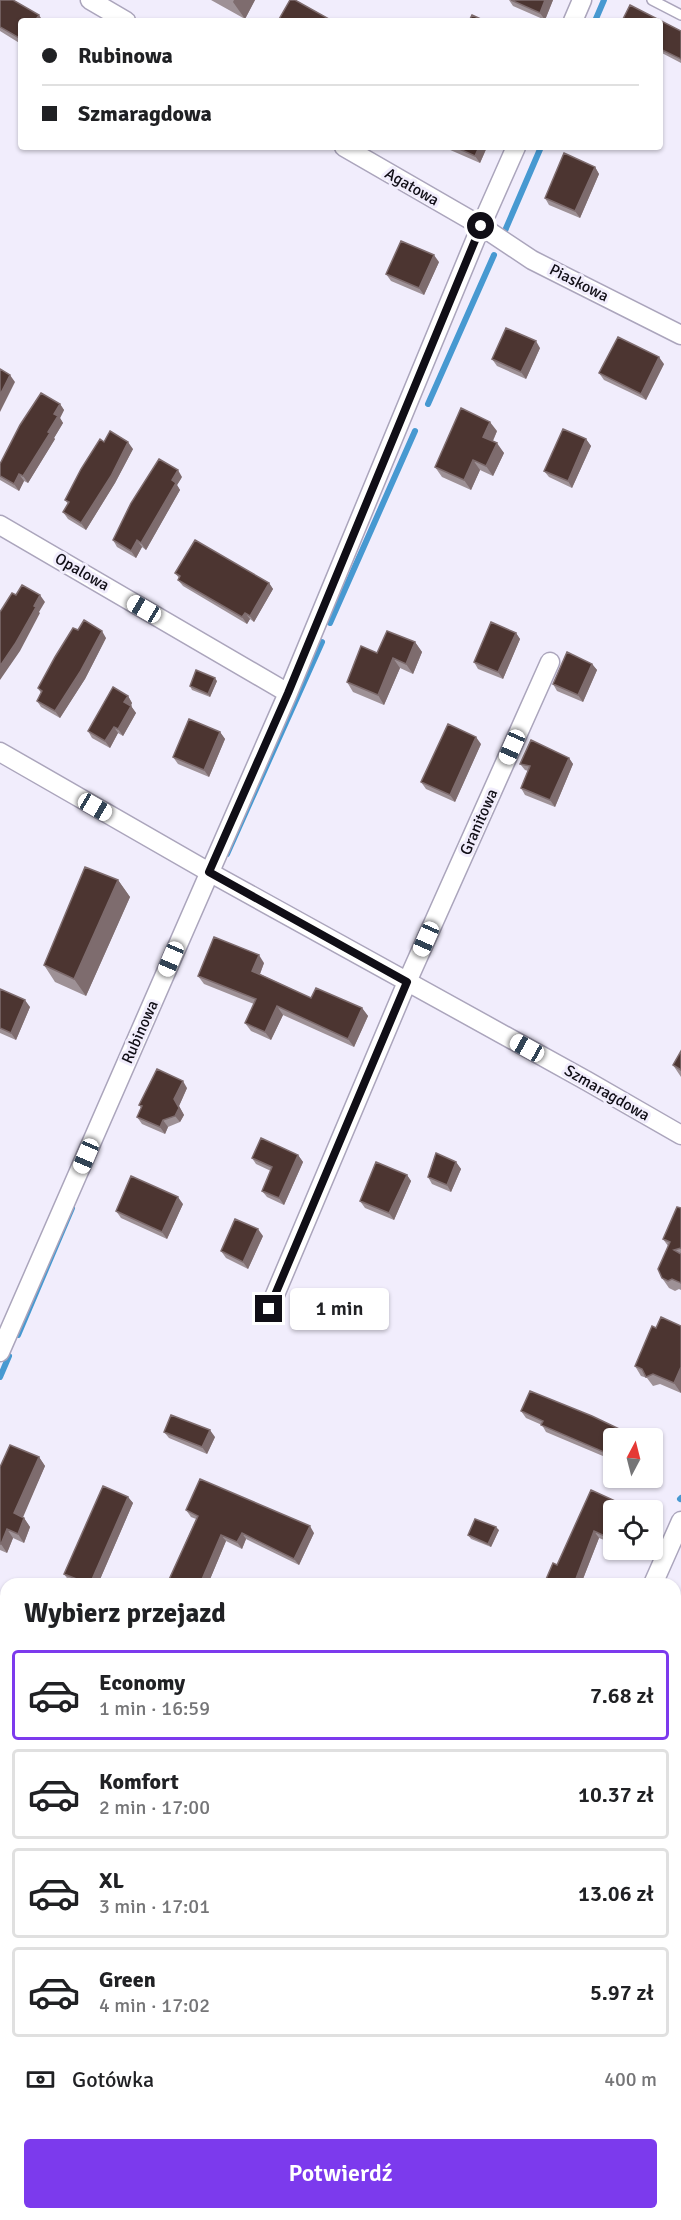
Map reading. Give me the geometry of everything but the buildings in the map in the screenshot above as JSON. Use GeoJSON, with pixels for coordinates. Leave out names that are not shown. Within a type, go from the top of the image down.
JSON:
{"type":"FeatureCollection","features":[{"type":"Feature","properties":{"kind":"street"},"geometry":{"type":"LineString","coordinates":[[90,0],[121,18]]}},
{"type":"Feature","properties":{"kind":"street"},"geometry":{"type":"LineString","coordinates":[[574,18],[582,0]]}},
{"type":"Feature","properties":{"kind":"street","name":"Agatowa"},"geometry":{"type":"LineString","coordinates":[[349,150],[481,226]]}},
{"type":"Feature","properties":{"kind":"street","name":"Rubinowa"},"geometry":{"type":"LineString","coordinates":[[0,1352],[288,693],[515,150]]}},
{"type":"Feature","properties":{"kind":"street","name":"Piaskowa"},"geometry":{"type":"LineString","coordinates":[[481,226],[532,260],[681,334]]}},
{"type":"Feature","properties":{"kind":"street","name":"Opalowa"},"geometry":{"type":"LineString","coordinates":[[0,525],[288,693]]}},
{"type":"Feature","properties":{"kind":"street","name":"Granitowa"},"geometry":{"type":"LineString","coordinates":[[407,982],[550,662]]}},
{"type":"Feature","properties":{"kind":"street","name":"Szmaragdowa"},"geometry":{"type":"LineString","coordinates":[[0,752],[209,872],[681,1135]]}},
{"type":"Feature","properties":{"kind":"street"},"geometry":{"type":"LineString","coordinates":[[269,1309],[407,982]]}},
{"type":"Feature","properties":{"kind":"street"},"geometry":{"type":"LineString","coordinates":[[657,1578],[681,1521]]}},
{"type":"Feature","properties":{"kind":"lane"},"geometry":{"type":"LineString","coordinates":[[652,0],[681,15]]}},
{"type":"Feature","properties":{"kind":"waterway"},"geometry":{"type":"LineString","coordinates":[[596,18],[604,0]]}},
{"type":"Feature","properties":{"kind":"waterway"},"geometry":{"type":"LineString","coordinates":[[504,233],[540,150]]}},
{"type":"Feature","properties":{"kind":"waterway"},"geometry":{"type":"LineString","coordinates":[[428,404],[494,255]]}},
{"type":"Feature","properties":{"kind":"waterway"},"geometry":{"type":"LineString","coordinates":[[330,623],[415,431]]}},
{"type":"Feature","properties":{"kind":"waterway"},"geometry":{"type":"LineString","coordinates":[[227,854],[322,642]]}},
{"type":"Feature","properties":{"kind":"waterway"},"geometry":{"type":"LineString","coordinates":[[18,1335],[72,1208]]}},
{"type":"Feature","properties":{"kind":"waterway"},"geometry":{"type":"LineString","coordinates":[[0,1377],[9,1356]]}},
{"type":"Feature","properties":{"kind":"route"},"geometry":{"type":"LineString","coordinates":[[269,1309],[407,982],[209,872],[288,693],[481,226]]}}]}
